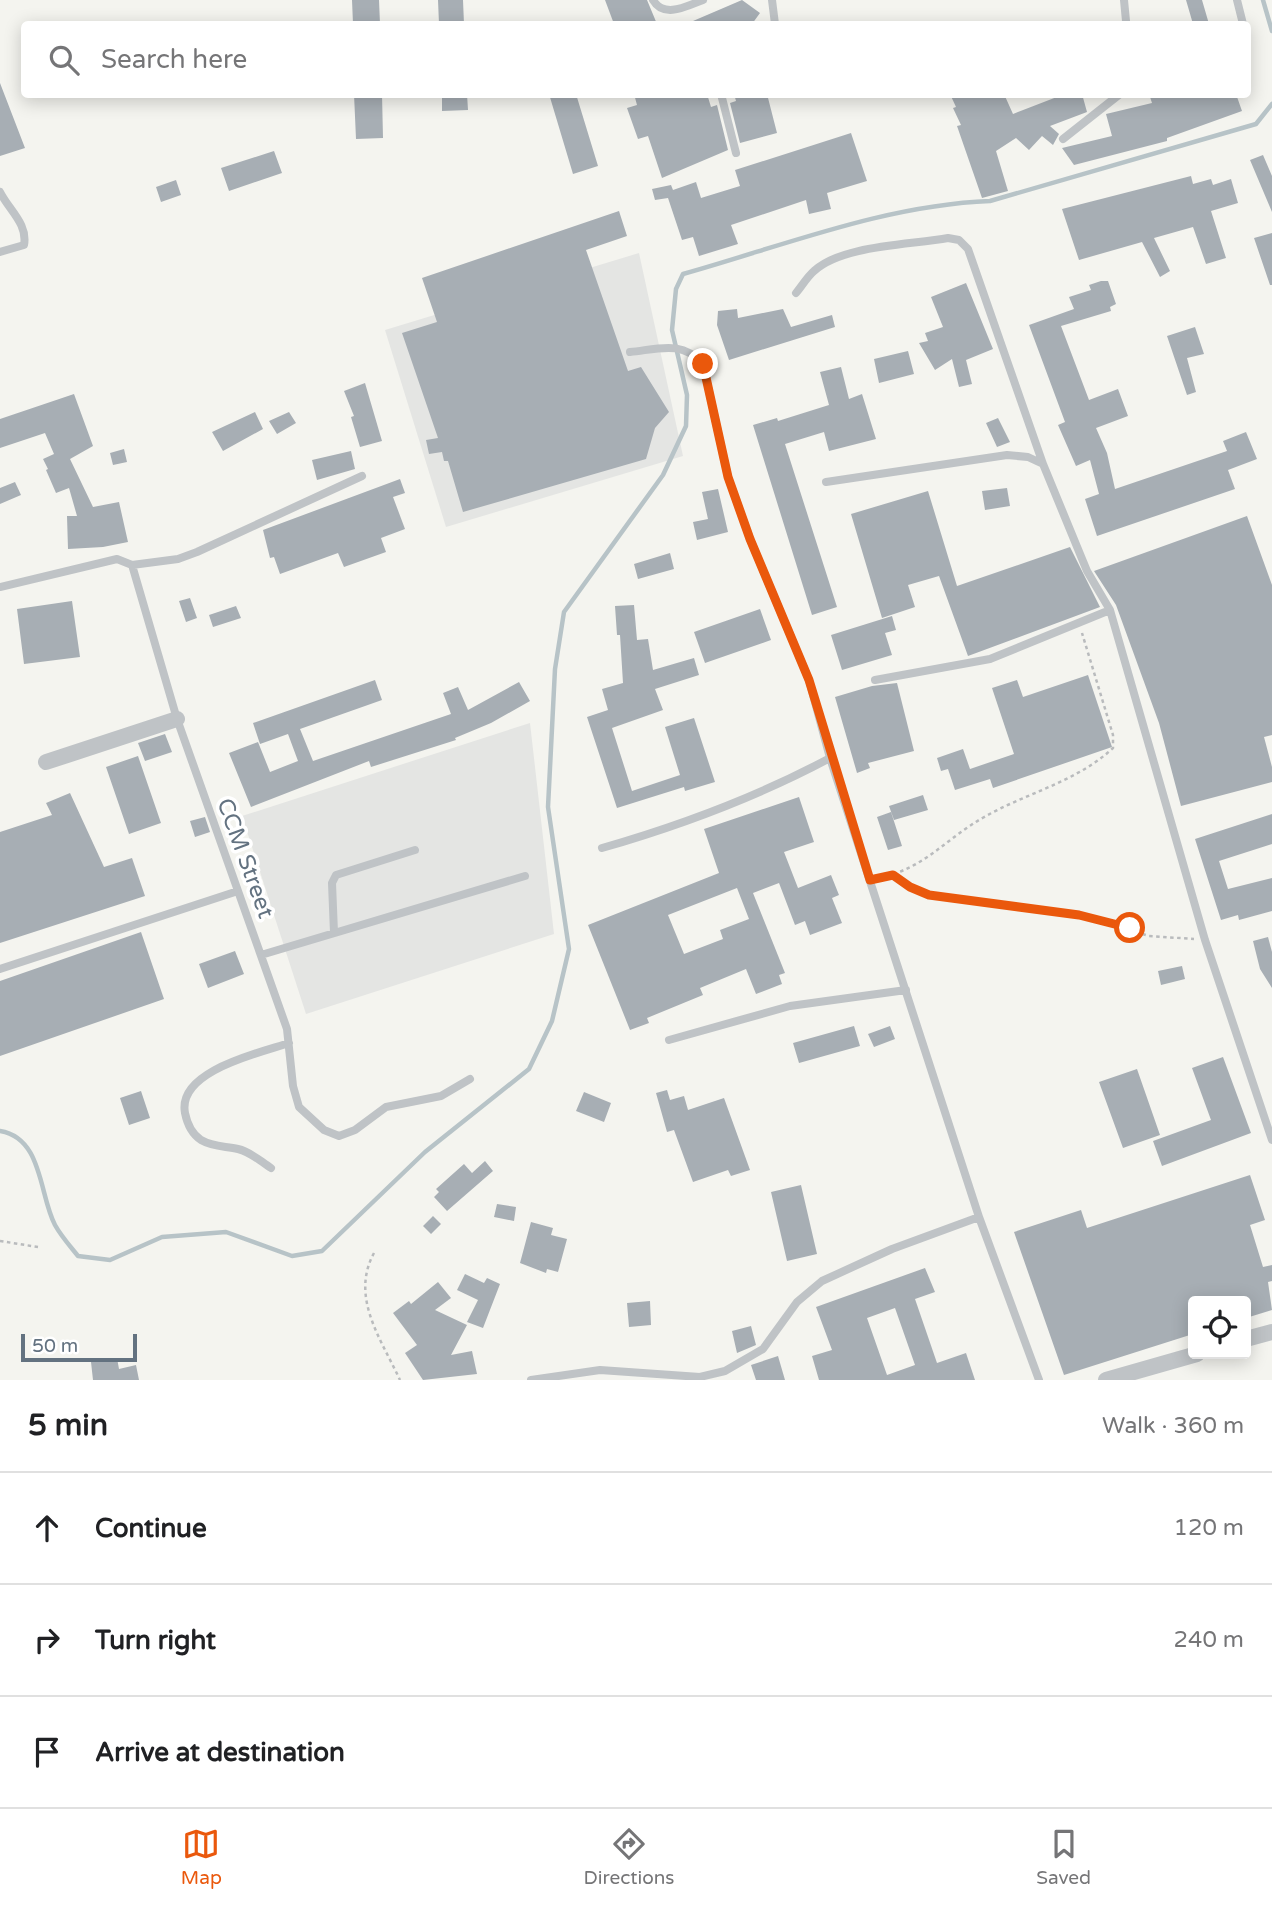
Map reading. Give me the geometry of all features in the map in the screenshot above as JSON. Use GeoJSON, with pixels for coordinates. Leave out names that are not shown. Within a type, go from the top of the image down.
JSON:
{"type":"FeatureCollection","features":[{"type":"Feature","properties":{"kind":"street"},"geometry":{"type":"LineString","coordinates":[[46,762],[177,719]]}},
{"type":"Feature","properties":{"kind":"street"},"geometry":{"type":"LineString","coordinates":[[1251,1338],[1272,1332]]}},
{"type":"Feature","properties":{"kind":"street"},"geometry":{"type":"LineString","coordinates":[[1106,1380],[1188,1356]]}},
{"type":"Feature","properties":{"kind":"lane"},"geometry":{"type":"LineString","coordinates":[[653,0],[659,8],[666,11],[703,0]]}},
{"type":"Feature","properties":{"kind":"lane"},"geometry":{"type":"LineString","coordinates":[[772,0],[775,21]]}},
{"type":"Feature","properties":{"kind":"lane"},"geometry":{"type":"LineString","coordinates":[[1124,0],[1126,21]]}},
{"type":"Feature","properties":{"kind":"lane"},"geometry":{"type":"LineString","coordinates":[[1237,0],[1242,21]]}},
{"type":"Feature","properties":{"kind":"lane"},"geometry":{"type":"LineString","coordinates":[[721,98],[736,153]]}},
{"type":"Feature","properties":{"kind":"lane"},"geometry":{"type":"LineString","coordinates":[[1063,139],[1115,98]]}},
{"type":"Feature","properties":{"kind":"lane"},"geometry":{"type":"LineString","coordinates":[[0,192],[23,227],[26,237],[24,245],[16,250],[0,252]]}},
{"type":"Feature","properties":{"kind":"lane"},"geometry":{"type":"LineString","coordinates":[[796,293],[814,271],[831,260],[857,252],[948,238],[959,240],[968,248],[1043,464],[1087,571],[1110,610],[1205,940],[1272,1140]]}},
{"type":"Feature","properties":{"kind":"lane"},"geometry":{"type":"LineString","coordinates":[[630,352],[683,348],[692,352],[703,364],[728,477],[750,539],[809,680],[830,758],[979,1217],[1039,1380]]}},
{"type":"Feature","properties":{"kind":"lane"},"geometry":{"type":"LineString","coordinates":[[826,482],[1007,455],[1028,457],[1043,464]]}},
{"type":"Feature","properties":{"kind":"lane"},"geometry":{"type":"LineString","coordinates":[[0,587],[117,559],[132,565],[178,559],[362,476]]}},
{"type":"Feature","properties":{"kind":"lane","name":"CCM Street"},"geometry":{"type":"LineString","coordinates":[[132,565],[177,719],[288,1029],[293,1086],[299,1107],[310,1120],[331,1134],[346,1135],[386,1107],[441,1096],[470,1079]]}},
{"type":"Feature","properties":{"kind":"lane"},"geometry":{"type":"LineString","coordinates":[[875,680],[990,659],[1110,610]]}},
{"type":"Feature","properties":{"kind":"lane"},"geometry":{"type":"LineString","coordinates":[[602,848],[708,814],[773,788],[830,758]]}},
{"type":"Feature","properties":{"kind":"lane"},"geometry":{"type":"LineString","coordinates":[[334,933],[332,883],[336,876],[415,849]]}},
{"type":"Feature","properties":{"kind":"lane"},"geometry":{"type":"LineString","coordinates":[[261,955],[525,876]]}},
{"type":"Feature","properties":{"kind":"lane"},"geometry":{"type":"LineString","coordinates":[[0,969],[238,891]]}},
{"type":"Feature","properties":{"kind":"lane"},"geometry":{"type":"LineString","coordinates":[[669,1040],[790,1006],[906,990]]}},
{"type":"Feature","properties":{"kind":"lane"},"geometry":{"type":"LineString","coordinates":[[271,1168],[252,1154],[210,1144],[198,1138],[187,1123],[184,1105],[187,1091],[195,1081],[213,1071],[289,1043]]}},
{"type":"Feature","properties":{"kind":"lane"},"geometry":{"type":"LineString","coordinates":[[531,1380],[600,1370],[700,1377],[725,1371],[764,1349],[797,1301],[822,1282],[880,1254],[979,1217]]}},
{"type":"Feature","properties":{"kind":"path"},"geometry":{"type":"LineString","coordinates":[[870,880],[893,875],[923,862],[986,816],[1060,782],[1114,748],[1113,735],[1080,623]]}},
{"type":"Feature","properties":{"kind":"path"},"geometry":{"type":"LineString","coordinates":[[893,875],[910,887],[929,895],[1079,915],[1157,937],[1205,940]]}},
{"type":"Feature","properties":{"kind":"path"},"geometry":{"type":"LineString","coordinates":[[0,1241],[38,1247]]}},
{"type":"Feature","properties":{"kind":"path"},"geometry":{"type":"LineString","coordinates":[[374,1253],[365,1270],[364,1298],[400,1380]]}},
{"type":"Feature","properties":{"kind":"shaded area"},"geometry":{"type":"Polygon","coordinates":[[[639,253],[683,456],[446,527],[385,330],[639,253]]]}},
{"type":"Feature","properties":{"kind":"shaded area"},"geometry":{"type":"Polygon","coordinates":[[[530,723],[554,934],[306,1014],[242,816],[530,723]]]}},
{"type":"Feature","properties":{"kind":"building"},"geometry":{"type":"Polygon","coordinates":[[[352,0],[379,0],[380,21],[353,21],[352,0]]]}},
{"type":"Feature","properties":{"kind":"building"},"geometry":{"type":"Polygon","coordinates":[[[438,0],[463,0],[464,21],[439,21],[438,0]]]}},
{"type":"Feature","properties":{"kind":"building"},"geometry":{"type":"Polygon","coordinates":[[[605,0],[647,0],[656,21],[613,21],[605,0]]]}},
{"type":"Feature","properties":{"kind":"building"},"geometry":{"type":"Polygon","coordinates":[[[742,0],[760,13],[754,21],[693,21],[742,0]]]}},
{"type":"Feature","properties":{"kind":"building"},"geometry":{"type":"Polygon","coordinates":[[[1186,0],[1202,0],[1208,21],[1192,21],[1186,0]]]}},
{"type":"Feature","properties":{"kind":"building"},"geometry":{"type":"Polygon","coordinates":[[[0,83],[25,148],[0,156],[0,83]]]}},
{"type":"Feature","properties":{"kind":"building"},"geometry":{"type":"Polygon","coordinates":[[[354,98],[382,98],[383,138],[356,139],[354,98]]]}},
{"type":"Feature","properties":{"kind":"building"},"geometry":{"type":"Polygon","coordinates":[[[442,98],[467,98],[468,110],[442,111],[442,98]]]}},
{"type":"Feature","properties":{"kind":"building"},"geometry":{"type":"Polygon","coordinates":[[[550,98],[577,98],[598,166],[573,174],[550,98]]]}},
{"type":"Feature","properties":{"kind":"building"},"geometry":{"type":"Polygon","coordinates":[[[635,98],[708,98],[711,107],[717,105],[728,150],[662,178],[648,136],[638,139],[627,108],[637,105],[635,98]]]}},
{"type":"Feature","properties":{"kind":"building"},"geometry":{"type":"Polygon","coordinates":[[[735,98],[768,98],[777,133],[740,143],[730,103],[736,101],[735,98]]]}},
{"type":"Feature","properties":{"kind":"building"},"geometry":{"type":"Polygon","coordinates":[[[952,98],[1006,98],[1013,114],[1054,98],[1083,98],[1087,112],[1050,126],[1059,134],[1053,145],[1042,136],[1029,150],[1016,138],[996,151],[1008,191],[982,198],[957,126],[961,125],[953,108],[956,107],[952,98]]]}},
{"type":"Feature","properties":{"kind":"building"},"geometry":{"type":"Polygon","coordinates":[[[1150,98],[1237,98],[1242,111],[1167,138],[1167,141],[1074,165],[1062,148],[1112,136],[1106,114],[1152,103],[1150,98]]]}},
{"type":"Feature","properties":{"kind":"building"},"geometry":{"type":"Polygon","coordinates":[[[851,133],[867,181],[827,193],[831,209],[809,214],[806,200],[731,225],[738,244],[699,256],[693,237],[682,240],[668,198],[655,200],[652,189],[671,185],[673,190],[696,182],[701,198],[740,186],[735,170],[851,133]]]}},
{"type":"Feature","properties":{"kind":"building"},"geometry":{"type":"Polygon","coordinates":[[[274,151],[282,173],[229,191],[221,168],[274,151]]]}},
{"type":"Feature","properties":{"kind":"building"},"geometry":{"type":"Polygon","coordinates":[[[1263,155],[1272,176],[1272,212],[1250,160],[1263,155]]]}},
{"type":"Feature","properties":{"kind":"building"},"geometry":{"type":"Polygon","coordinates":[[[1191,176],[1193,184],[1211,179],[1213,185],[1231,179],[1238,203],[1211,211],[1226,258],[1206,264],[1193,227],[1154,238],[1170,271],[1160,277],[1142,242],[1079,260],[1062,209],[1191,176]]]}},
{"type":"Feature","properties":{"kind":"building"},"geometry":{"type":"Polygon","coordinates":[[[176,180],[181,195],[161,202],[156,187],[176,180]]]}},
{"type":"Feature","properties":{"kind":"building"},"geometry":{"type":"Polygon","coordinates":[[[619,211],[627,236],[586,250],[628,371],[641,367],[669,412],[655,428],[646,459],[463,512],[448,461],[444,461],[442,452],[429,454],[426,440],[438,438],[402,333],[437,322],[422,278],[619,211]]]}},
{"type":"Feature","properties":{"kind":"building"},"geometry":{"type":"Polygon","coordinates":[[[1272,233],[1272,285],[1270,285],[1254,238],[1272,233]]]}},
{"type":"Feature","properties":{"kind":"building"},"geometry":{"type":"Polygon","coordinates":[[[1108,281],[1116,304],[1110,307],[1111,311],[1061,326],[1089,400],[1118,389],[1128,416],[1096,428],[1107,453],[1115,489],[1227,451],[1223,441],[1246,432],[1257,459],[1228,470],[1235,489],[1097,536],[1085,499],[1099,494],[1090,460],[1076,466],[1058,425],[1065,422],[1029,325],[1074,309],[1069,297],[1091,290],[1089,285],[1108,281]]]}},
{"type":"Feature","properties":{"kind":"building"},"geometry":{"type":"Polygon","coordinates":[[[966,283],[993,349],[966,360],[972,384],[959,387],[952,359],[935,370],[919,343],[928,341],[925,333],[943,327],[931,297],[966,283]]]}},
{"type":"Feature","properties":{"kind":"building"},"geometry":{"type":"Polygon","coordinates":[[[737,309],[738,318],[783,309],[791,327],[832,315],[835,327],[729,360],[717,325],[718,311],[737,309]]]}},
{"type":"Feature","properties":{"kind":"building"},"geometry":{"type":"Polygon","coordinates":[[[1195,327],[1204,354],[1187,358],[1196,392],[1187,395],[1167,336],[1195,327]]]}},
{"type":"Feature","properties":{"kind":"building"},"geometry":{"type":"Polygon","coordinates":[[[908,351],[914,374],[879,383],[874,359],[908,351]]]}},
{"type":"Feature","properties":{"kind":"building"},"geometry":{"type":"Polygon","coordinates":[[[841,367],[849,399],[862,394],[876,439],[829,451],[824,432],[785,444],[837,607],[812,615],[753,425],[777,418],[778,421],[829,405],[820,372],[841,367]]]}},
{"type":"Feature","properties":{"kind":"building"},"geometry":{"type":"Polygon","coordinates":[[[365,383],[382,441],[360,447],[351,417],[354,416],[344,391],[365,383]]]}},
{"type":"Feature","properties":{"kind":"building"},"geometry":{"type":"Polygon","coordinates":[[[74,394],[93,446],[70,459],[93,507],[119,502],[128,542],[68,549],[67,516],[77,516],[69,488],[56,493],[46,470],[48,469],[43,459],[54,454],[45,433],[0,448],[0,419],[74,394]]]}},
{"type":"Feature","properties":{"kind":"building"},"geometry":{"type":"Polygon","coordinates":[[[255,412],[263,429],[223,451],[212,432],[255,412]]]}},
{"type":"Feature","properties":{"kind":"building"},"geometry":{"type":"Polygon","coordinates":[[[289,412],[296,423],[277,434],[269,421],[289,412]]]}},
{"type":"Feature","properties":{"kind":"building"},"geometry":{"type":"Polygon","coordinates":[[[998,418],[1010,442],[997,447],[986,423],[998,418]]]}},
{"type":"Feature","properties":{"kind":"building"},"geometry":{"type":"Polygon","coordinates":[[[124,449],[127,462],[113,465],[110,453],[124,449]]]}},
{"type":"Feature","properties":{"kind":"building"},"geometry":{"type":"Polygon","coordinates":[[[351,451],[355,469],[317,480],[312,460],[351,451]]]}},
{"type":"Feature","properties":{"kind":"building"},"geometry":{"type":"Polygon","coordinates":[[[400,479],[405,493],[393,497],[405,529],[381,538],[386,552],[344,567],[338,553],[280,574],[274,557],[270,558],[263,530],[400,479]]]}},
{"type":"Feature","properties":{"kind":"building"},"geometry":{"type":"Polygon","coordinates":[[[15,482],[21,495],[0,504],[0,488],[15,482]]]}},
{"type":"Feature","properties":{"kind":"building"},"geometry":{"type":"Polygon","coordinates":[[[1007,488],[1010,506],[985,510],[982,491],[1007,488]]]}},
{"type":"Feature","properties":{"kind":"building"},"geometry":{"type":"Polygon","coordinates":[[[718,489],[728,532],[697,540],[693,522],[708,519],[702,492],[718,489]]]}},
{"type":"Feature","properties":{"kind":"building"},"geometry":{"type":"Polygon","coordinates":[[[928,491],[957,586],[1070,547],[1100,607],[968,656],[939,576],[908,585],[915,607],[882,618],[851,514],[928,491]]]}},
{"type":"Feature","properties":{"kind":"building"},"geometry":{"type":"Polygon","coordinates":[[[1247,516],[1272,585],[1272,735],[1264,737],[1272,767],[1272,782],[1181,806],[1159,723],[1116,605],[1094,571],[1247,516]]]}},
{"type":"Feature","properties":{"kind":"building"},"geometry":{"type":"Polygon","coordinates":[[[670,553],[674,569],[638,579],[634,564],[670,553]]]}},
{"type":"Feature","properties":{"kind":"building"},"geometry":{"type":"Polygon","coordinates":[[[190,598],[197,618],[186,622],[179,601],[190,598]]]}},
{"type":"Feature","properties":{"kind":"building"},"geometry":{"type":"Polygon","coordinates":[[[72,601],[80,657],[24,664],[17,609],[72,601]]]}},
{"type":"Feature","properties":{"kind":"building"},"geometry":{"type":"Polygon","coordinates":[[[634,605],[637,640],[648,639],[653,670],[694,658],[699,675],[655,689],[663,710],[612,728],[632,791],[680,775],[665,727],[694,718],[715,782],[685,791],[684,787],[617,808],[587,717],[608,710],[602,689],[623,683],[615,606],[634,605]]]}},
{"type":"Feature","properties":{"kind":"building"},"geometry":{"type":"Polygon","coordinates":[[[236,606],[241,618],[213,627],[209,615],[236,606]]]}},
{"type":"Feature","properties":{"kind":"building"},"geometry":{"type":"Polygon","coordinates":[[[760,609],[771,640],[705,663],[694,632],[760,609]]]}},
{"type":"Feature","properties":{"kind":"building"},"geometry":{"type":"Polygon","coordinates":[[[892,616],[896,630],[885,633],[892,655],[842,670],[831,635],[892,616]]]}},
{"type":"Feature","properties":{"kind":"building"},"geometry":{"type":"Polygon","coordinates":[[[1088,675],[1112,747],[993,788],[990,779],[955,790],[948,769],[941,771],[937,758],[963,749],[970,769],[1014,754],[992,688],[1017,680],[1023,697],[1088,675]]]}},
{"type":"Feature","properties":{"kind":"building"},"geometry":{"type":"Polygon","coordinates":[[[375,680],[382,700],[300,729],[313,761],[451,714],[443,693],[458,687],[468,710],[519,682],[530,701],[491,723],[455,738],[456,740],[371,767],[369,761],[251,807],[229,753],[258,742],[270,772],[298,761],[288,734],[260,744],[253,723],[375,680]]]}},
{"type":"Feature","properties":{"kind":"building"},"geometry":{"type":"Polygon","coordinates":[[[897,683],[914,751],[868,763],[870,768],[857,773],[835,697],[872,686],[897,683]]]}},
{"type":"Feature","properties":{"kind":"building"},"geometry":{"type":"Polygon","coordinates":[[[165,734],[172,752],[145,761],[138,743],[165,734]]]}},
{"type":"Feature","properties":{"kind":"building"},"geometry":{"type":"Polygon","coordinates":[[[138,756],[161,823],[129,834],[106,767],[138,756]]]}},
{"type":"Feature","properties":{"kind":"building"},"geometry":{"type":"Polygon","coordinates":[[[70,793],[104,867],[132,858],[145,896],[0,943],[0,832],[52,815],[46,803],[70,793]]]}},
{"type":"Feature","properties":{"kind":"building"},"geometry":{"type":"Polygon","coordinates":[[[923,795],[928,810],[894,820],[889,806],[923,795]]]}},
{"type":"Feature","properties":{"kind":"building"},"geometry":{"type":"Polygon","coordinates":[[[799,797],[814,842],[784,852],[798,888],[831,875],[839,895],[832,898],[842,923],[810,935],[805,921],[795,925],[779,883],[753,893],[785,973],[779,975],[782,984],[756,994],[746,969],[700,988],[703,995],[647,1018],[649,1023],[630,1030],[588,925],[719,873],[704,829],[799,797]],[[737,888],[668,915],[684,954],[723,939],[720,930],[749,919],[737,888]]]}},
{"type":"Feature","properties":{"kind":"building"},"geometry":{"type":"Polygon","coordinates":[[[891,812],[902,846],[888,850],[877,817],[891,812]]]}},
{"type":"Feature","properties":{"kind":"building"},"geometry":{"type":"Polygon","coordinates":[[[1272,814],[1272,844],[1219,861],[1228,889],[1272,878],[1272,911],[1239,920],[1238,915],[1221,920],[1195,839],[1272,814]]]}},
{"type":"Feature","properties":{"kind":"building"},"geometry":{"type":"Polygon","coordinates":[[[205,817],[210,832],[195,837],[190,821],[205,817]]]}},
{"type":"Feature","properties":{"kind":"building"},"geometry":{"type":"Polygon","coordinates":[[[141,932],[164,999],[0,1056],[0,981],[141,932]]]}},
{"type":"Feature","properties":{"kind":"building"},"geometry":{"type":"Polygon","coordinates":[[[1268,937],[1272,952],[1272,988],[1260,969],[1253,941],[1268,937]]]}},
{"type":"Feature","properties":{"kind":"building"},"geometry":{"type":"Polygon","coordinates":[[[235,951],[244,974],[208,988],[199,964],[235,951]]]}},
{"type":"Feature","properties":{"kind":"building"},"geometry":{"type":"Polygon","coordinates":[[[1182,966],[1185,979],[1161,985],[1158,971],[1182,966]]]}},
{"type":"Feature","properties":{"kind":"building"},"geometry":{"type":"Polygon","coordinates":[[[854,1026],[860,1046],[799,1063],[793,1043],[854,1026]]]}},
{"type":"Feature","properties":{"kind":"building"},"geometry":{"type":"Polygon","coordinates":[[[890,1026],[895,1039],[874,1047],[868,1034],[890,1026]]]}},
{"type":"Feature","properties":{"kind":"building"},"geometry":{"type":"Polygon","coordinates":[[[1223,1057],[1251,1133],[1162,1166],[1153,1141],[1211,1120],[1192,1068],[1223,1057]]]}},
{"type":"Feature","properties":{"kind":"building"},"geometry":{"type":"Polygon","coordinates":[[[1137,1069],[1160,1135],[1123,1148],[1099,1082],[1137,1069]]]}},
{"type":"Feature","properties":{"kind":"building"},"geometry":{"type":"Polygon","coordinates":[[[667,1090],[670,1100],[684,1096],[688,1110],[724,1098],[750,1170],[731,1176],[728,1170],[693,1182],[674,1130],[667,1132],[656,1093],[667,1090]]]}},
{"type":"Feature","properties":{"kind":"building"},"geometry":{"type":"Polygon","coordinates":[[[141,1091],[150,1118],[129,1125],[120,1098],[141,1091]]]}},
{"type":"Feature","properties":{"kind":"building"},"geometry":{"type":"Polygon","coordinates":[[[584,1092],[611,1103],[604,1122],[576,1111],[584,1092]]]}},
{"type":"Feature","properties":{"kind":"building"},"geometry":{"type":"Polygon","coordinates":[[[485,1161],[493,1171],[447,1211],[434,1197],[439,1192],[436,1189],[464,1164],[472,1173],[485,1161]]]}},
{"type":"Feature","properties":{"kind":"building"},"geometry":{"type":"Polygon","coordinates":[[[1250,1175],[1265,1220],[1250,1225],[1263,1267],[1272,1265],[1272,1281],[1268,1282],[1272,1310],[1251,1316],[1251,1296],[1188,1296],[1188,1336],[1064,1375],[1014,1232],[1081,1210],[1087,1228],[1250,1175]]]}},
{"type":"Feature","properties":{"kind":"building"},"geometry":{"type":"Polygon","coordinates":[[[801,1185],[817,1254],[787,1261],[771,1192],[801,1185]]]}},
{"type":"Feature","properties":{"kind":"building"},"geometry":{"type":"Polygon","coordinates":[[[497,1204],[516,1207],[514,1221],[494,1217],[497,1204]]]}},
{"type":"Feature","properties":{"kind":"building"},"geometry":{"type":"Polygon","coordinates":[[[433,1216],[441,1224],[431,1234],[423,1226],[433,1216]]]}},
{"type":"Feature","properties":{"kind":"building"},"geometry":{"type":"Polygon","coordinates":[[[531,1222],[553,1228],[551,1235],[567,1239],[558,1272],[547,1269],[546,1273],[520,1263],[531,1222]]]}},
{"type":"Feature","properties":{"kind":"building"},"geometry":{"type":"Polygon","coordinates":[[[925,1268],[935,1292],[915,1299],[937,1363],[966,1353],[975,1380],[819,1380],[812,1356],[832,1350],[816,1307],[925,1268]],[[895,1308],[867,1318],[887,1375],[915,1365],[895,1308]]]}},
{"type":"Feature","properties":{"kind":"building"},"geometry":{"type":"Polygon","coordinates":[[[465,1274],[484,1283],[487,1278],[500,1284],[483,1328],[467,1322],[478,1300],[457,1290],[465,1274]]]}},
{"type":"Feature","properties":{"kind":"building"},"geometry":{"type":"Polygon","coordinates":[[[438,1282],[451,1298],[435,1310],[467,1325],[451,1355],[472,1351],[477,1374],[423,1380],[405,1353],[417,1345],[393,1313],[409,1301],[411,1304],[438,1282]]]}},
{"type":"Feature","properties":{"kind":"building"},"geometry":{"type":"Polygon","coordinates":[[[650,1301],[651,1325],[629,1327],[627,1303],[650,1301]]]}},
{"type":"Feature","properties":{"kind":"building"},"geometry":{"type":"Polygon","coordinates":[[[751,1326],[756,1345],[737,1353],[732,1331],[751,1326]]]}},
{"type":"Feature","properties":{"kind":"building"},"geometry":{"type":"Polygon","coordinates":[[[778,1356],[785,1380],[756,1380],[751,1365],[778,1356]]]}},
{"type":"Feature","properties":{"kind":"building"},"geometry":{"type":"Polygon","coordinates":[[[117,1358],[119,1369],[136,1365],[139,1380],[93,1380],[91,1362],[117,1358]]]}},
{"type":"Feature","properties":{"kind":"waterway"},"geometry":{"type":"LineString","coordinates":[[1263,0],[1272,31]]}},
{"type":"Feature","properties":{"kind":"waterway"},"geometry":{"type":"LineString","coordinates":[[0,1131],[14,1136],[32,1156],[55,1225],[78,1256],[110,1260],[162,1237],[226,1232],[292,1256],[322,1251],[425,1152],[529,1069],[552,1021],[569,949],[548,807],[555,669],[564,612],[663,475],[686,426],[687,395],[672,330],[676,289],[683,274],[873,218],[951,204],[990,201],[1256,124],[1272,104]]}},
{"type":"Feature","properties":{"kind":"route"},"geometry":{"type":"LineString","coordinates":[[703,364],[728,477],[750,539],[809,680],[830,758],[870,880],[893,875],[910,887],[929,895],[1079,915],[1130,928]]}}]}
